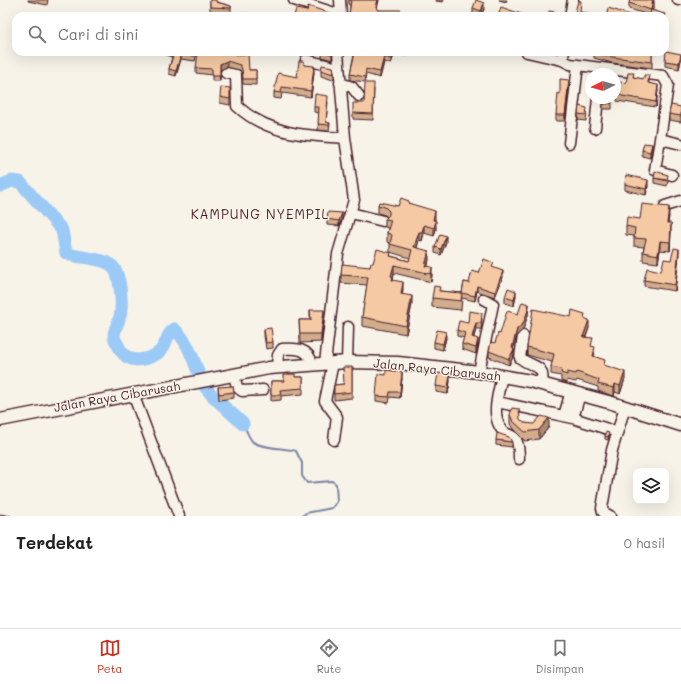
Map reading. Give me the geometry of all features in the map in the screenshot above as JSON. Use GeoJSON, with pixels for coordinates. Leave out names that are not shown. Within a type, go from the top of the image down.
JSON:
{"type":"FeatureCollection","features":[{"type":"Feature","properties":{"kind":"main road","name":"Jalan Raya Cibarusah"},"geometry":{"type":"LineString","coordinates":[[0,420],[277,367],[347,362],[398,364],[479,372],[502,376],[576,393],[681,425]]}},
{"type":"Feature","properties":{"kind":"street"},"geometry":{"type":"LineString","coordinates":[[294,0],[332,12]]}},
{"type":"Feature","properties":{"kind":"street"},"geometry":{"type":"LineString","coordinates":[[340,0],[341,12]]}},
{"type":"Feature","properties":{"kind":"street"},"geometry":{"type":"LineString","coordinates":[[571,12],[573,0]]}},
{"type":"Feature","properties":{"kind":"street"},"geometry":{"type":"LineString","coordinates":[[334,440],[337,417],[325,401],[338,254],[352,213],[354,195],[345,138],[338,56]]}},
{"type":"Feature","properties":{"kind":"street"},"geometry":{"type":"LineString","coordinates":[[563,56],[578,66],[588,68]]}},
{"type":"Feature","properties":{"kind":"street"},"geometry":{"type":"LineString","coordinates":[[306,60],[339,68]]}},
{"type":"Feature","properties":{"kind":"street"},"geometry":{"type":"LineString","coordinates":[[569,143],[578,66]]}},
{"type":"Feature","properties":{"kind":"street"},"geometry":{"type":"LineString","coordinates":[[621,72],[663,76],[667,80],[668,85],[655,170],[672,175]]}},
{"type":"Feature","properties":{"kind":"street"},"geometry":{"type":"LineString","coordinates":[[226,73],[236,75],[237,106],[253,118],[281,131],[310,137],[345,138]]}},
{"type":"Feature","properties":{"kind":"street"},"geometry":{"type":"LineString","coordinates":[[340,83],[352,87],[359,96]]}},
{"type":"Feature","properties":{"kind":"street"},"geometry":{"type":"LineString","coordinates":[[595,128],[597,104]]}},
{"type":"Feature","properties":{"kind":"street"},"geometry":{"type":"LineString","coordinates":[[660,138],[681,144]]}},
{"type":"Feature","properties":{"kind":"street"},"geometry":{"type":"LineString","coordinates":[[665,206],[681,201]]}},
{"type":"Feature","properties":{"kind":"street"},"geometry":{"type":"LineString","coordinates":[[352,213],[383,221]]}},
{"type":"Feature","properties":{"kind":"street"},"geometry":{"type":"LineString","coordinates":[[479,372],[493,304],[484,299]]}},
{"type":"Feature","properties":{"kind":"street"},"geometry":{"type":"LineString","coordinates":[[347,362],[348,327]]}},
{"type":"Feature","properties":{"kind":"street"},"geometry":{"type":"LineString","coordinates":[[523,336],[520,358],[542,370],[542,384]]}},
{"type":"Feature","properties":{"kind":"street"},"geometry":{"type":"LineString","coordinates":[[277,367],[278,355],[282,349],[292,348],[307,352],[311,356],[312,364]]}},
{"type":"Feature","properties":{"kind":"street"},"geometry":{"type":"LineString","coordinates":[[234,375],[237,387],[242,391],[263,390]]}},
{"type":"Feature","properties":{"kind":"street"},"geometry":{"type":"LineString","coordinates":[[502,376],[497,402],[498,424],[503,431],[514,436],[517,440],[519,444],[519,459]]}},
{"type":"Feature","properties":{"kind":"street"},"geometry":{"type":"LineString","coordinates":[[569,417],[576,393]]}},
{"type":"Feature","properties":{"kind":"street"},"geometry":{"type":"LineString","coordinates":[[133,394],[179,516]]}},
{"type":"Feature","properties":{"kind":"street"},"geometry":{"type":"LineString","coordinates":[[497,402],[569,417],[617,432]]}},
{"type":"Feature","properties":{"kind":"street"},"geometry":{"type":"LineString","coordinates":[[610,516],[604,512],[602,508],[611,457],[625,407]]}},
{"type":"Feature","properties":{"kind":"building"},"geometry":{"type":"Polygon","coordinates":[[[210,0],[216,0],[216,2],[231,6],[231,8],[210,7],[210,0]]]}},
{"type":"Feature","properties":{"kind":"building"},"geometry":{"type":"Polygon","coordinates":[[[351,0],[378,0],[376,7],[378,8],[377,10],[401,10],[401,12],[349,12],[351,0]]]}},
{"type":"Feature","properties":{"kind":"building"},"geometry":{"type":"Polygon","coordinates":[[[476,0],[484,3],[481,11],[473,8],[476,0]]]}},
{"type":"Feature","properties":{"kind":"building"},"geometry":{"type":"Polygon","coordinates":[[[630,0],[653,0],[651,10],[629,3],[630,0]]]}},
{"type":"Feature","properties":{"kind":"building"},"geometry":{"type":"Polygon","coordinates":[[[578,1],[581,1],[580,12],[575,12],[578,1]]]}},
{"type":"Feature","properties":{"kind":"building"},"geometry":{"type":"Polygon","coordinates":[[[308,6],[326,12],[295,12],[296,9],[307,11],[308,6]]]}},
{"type":"Feature","properties":{"kind":"building"},"geometry":{"type":"Polygon","coordinates":[[[501,7],[515,12],[499,12],[501,7]]]}},
{"type":"Feature","properties":{"kind":"building"},"geometry":{"type":"Polygon","coordinates":[[[608,8],[621,12],[607,12],[608,8]]]}},
{"type":"Feature","properties":{"kind":"building"},"geometry":{"type":"Polygon","coordinates":[[[669,52],[681,54],[679,63],[665,61],[666,56],[669,56],[669,52]]]}},
{"type":"Feature","properties":{"kind":"building"},"geometry":{"type":"Polygon","coordinates":[[[173,56],[180,56],[176,71],[169,69],[173,56]]]}},
{"type":"Feature","properties":{"kind":"building"},"geometry":{"type":"Polygon","coordinates":[[[198,56],[248,56],[249,70],[256,70],[256,79],[243,79],[240,65],[227,61],[220,64],[220,76],[212,76],[212,69],[196,68],[198,56]]]}},
{"type":"Feature","properties":{"kind":"building"},"geometry":{"type":"Polygon","coordinates":[[[354,56],[392,56],[391,59],[384,57],[380,72],[366,69],[365,77],[350,74],[354,56]]]}},
{"type":"Feature","properties":{"kind":"building"},"geometry":{"type":"Polygon","coordinates":[[[608,56],[652,56],[652,62],[608,56]]]}},
{"type":"Feature","properties":{"kind":"building"},"geometry":{"type":"Polygon","coordinates":[[[299,61],[304,61],[304,65],[314,66],[311,91],[282,87],[281,93],[274,92],[278,73],[297,77],[299,61]]]}},
{"type":"Feature","properties":{"kind":"building"},"geometry":{"type":"Polygon","coordinates":[[[322,65],[333,67],[333,74],[321,70],[322,65]]]}},
{"type":"Feature","properties":{"kind":"building"},"geometry":{"type":"Polygon","coordinates":[[[628,73],[634,73],[633,77],[644,79],[644,75],[649,75],[648,83],[658,85],[656,102],[621,96],[621,82],[626,83],[628,73]]]}},
{"type":"Feature","properties":{"kind":"building"},"geometry":{"type":"Polygon","coordinates":[[[560,79],[569,80],[565,115],[556,115],[558,93],[560,94],[560,79]]]}},
{"type":"Feature","properties":{"kind":"building"},"geometry":{"type":"Polygon","coordinates":[[[365,83],[374,83],[373,114],[353,113],[353,103],[364,103],[365,83]]]}},
{"type":"Feature","properties":{"kind":"building"},"geometry":{"type":"Polygon","coordinates":[[[221,87],[230,88],[230,99],[220,97],[221,87]]]}},
{"type":"Feature","properties":{"kind":"building"},"geometry":{"type":"Polygon","coordinates":[[[315,94],[328,96],[326,122],[330,123],[329,125],[318,124],[319,107],[314,107],[315,94]]]}},
{"type":"Feature","properties":{"kind":"building"},"geometry":{"type":"Polygon","coordinates":[[[671,105],[681,107],[681,116],[669,114],[671,105]]]}},
{"type":"Feature","properties":{"kind":"building"},"geometry":{"type":"Polygon","coordinates":[[[579,106],[587,108],[586,115],[578,114],[579,106]]]}},
{"type":"Feature","properties":{"kind":"building"},"geometry":{"type":"Polygon","coordinates":[[[644,143],[652,144],[650,152],[642,150],[644,143]]]}},
{"type":"Feature","properties":{"kind":"building"},"geometry":{"type":"Polygon","coordinates":[[[655,171],[668,175],[667,180],[654,178],[655,171]]]}},
{"type":"Feature","properties":{"kind":"building"},"geometry":{"type":"Polygon","coordinates":[[[626,175],[648,180],[646,189],[625,184],[626,175]]]}},
{"type":"Feature","properties":{"kind":"building"},"geometry":{"type":"Polygon","coordinates":[[[401,198],[409,201],[408,203],[435,211],[433,220],[436,221],[434,228],[424,225],[422,232],[419,232],[414,247],[429,251],[425,266],[432,267],[431,274],[394,265],[391,276],[393,277],[392,280],[403,282],[401,294],[412,296],[406,326],[362,317],[368,277],[341,275],[342,264],[370,267],[371,263],[373,263],[377,249],[391,253],[390,256],[409,261],[412,250],[390,244],[392,235],[387,233],[391,220],[385,219],[389,215],[389,211],[385,207],[378,205],[379,202],[398,206],[401,198]]]}},
{"type":"Feature","properties":{"kind":"building"},"geometry":{"type":"Polygon","coordinates":[[[642,204],[669,207],[667,223],[671,223],[670,242],[660,241],[658,255],[643,252],[646,239],[634,238],[635,228],[626,226],[627,217],[640,219],[642,204]]]}},
{"type":"Feature","properties":{"kind":"building"},"geometry":{"type":"Polygon","coordinates":[[[328,212],[342,213],[339,221],[327,219],[328,212]]]}},
{"type":"Feature","properties":{"kind":"building"},"geometry":{"type":"Polygon","coordinates":[[[440,234],[446,236],[441,249],[435,247],[440,234]]]}},
{"type":"Feature","properties":{"kind":"building"},"geometry":{"type":"Polygon","coordinates":[[[674,248],[679,249],[675,285],[644,280],[647,268],[661,271],[664,259],[671,260],[674,248]]]}},
{"type":"Feature","properties":{"kind":"building"},"geometry":{"type":"Polygon","coordinates":[[[484,259],[494,263],[492,267],[503,271],[495,292],[477,286],[475,296],[462,293],[464,282],[469,283],[472,271],[479,273],[484,259]]]}},
{"type":"Feature","properties":{"kind":"building"},"geometry":{"type":"Polygon","coordinates":[[[434,286],[440,287],[439,291],[462,293],[461,301],[432,298],[434,286]]]}},
{"type":"Feature","properties":{"kind":"building"},"geometry":{"type":"Polygon","coordinates":[[[508,288],[516,291],[514,300],[505,297],[508,288]]]}},
{"type":"Feature","properties":{"kind":"building"},"geometry":{"type":"Polygon","coordinates":[[[522,302],[529,304],[528,310],[523,324],[517,329],[512,348],[514,349],[509,359],[489,351],[491,342],[495,343],[498,333],[500,334],[507,311],[518,314],[522,302]]]}},
{"type":"Feature","properties":{"kind":"building"},"geometry":{"type":"Polygon","coordinates":[[[533,309],[571,317],[572,310],[585,314],[584,318],[589,320],[583,337],[593,338],[591,346],[595,347],[593,356],[605,360],[604,365],[625,372],[620,386],[615,384],[614,388],[598,384],[599,380],[577,372],[576,374],[567,372],[567,375],[561,373],[562,369],[551,367],[554,354],[527,347],[533,309]]]}},
{"type":"Feature","properties":{"kind":"building"},"geometry":{"type":"Polygon","coordinates":[[[310,310],[324,310],[321,334],[300,334],[299,320],[311,320],[310,310]]]}},
{"type":"Feature","properties":{"kind":"building"},"geometry":{"type":"Polygon","coordinates":[[[469,311],[482,313],[481,323],[476,323],[472,337],[478,339],[476,348],[462,344],[465,333],[457,330],[459,321],[468,323],[469,311]]]}},
{"type":"Feature","properties":{"kind":"building"},"geometry":{"type":"Polygon","coordinates":[[[271,328],[273,342],[266,343],[264,329],[271,328]]]}},
{"type":"Feature","properties":{"kind":"building"},"geometry":{"type":"Polygon","coordinates":[[[437,330],[446,332],[443,344],[434,342],[437,330]]]}},
{"type":"Feature","properties":{"kind":"building"},"geometry":{"type":"Polygon","coordinates":[[[343,367],[352,367],[352,392],[334,394],[334,385],[344,384],[343,367]]]}},
{"type":"Feature","properties":{"kind":"building"},"geometry":{"type":"Polygon","coordinates":[[[386,370],[402,372],[400,392],[390,392],[389,397],[376,396],[378,374],[386,375],[386,370]]]}},
{"type":"Feature","properties":{"kind":"building"},"geometry":{"type":"Polygon","coordinates":[[[438,373],[450,375],[448,388],[436,386],[438,373]]]}},
{"type":"Feature","properties":{"kind":"building"},"geometry":{"type":"Polygon","coordinates":[[[284,374],[295,374],[295,377],[303,377],[303,388],[280,390],[281,395],[271,395],[271,381],[284,381],[284,374]]]}},
{"type":"Feature","properties":{"kind":"building"},"geometry":{"type":"Polygon","coordinates":[[[233,386],[234,392],[219,394],[218,387],[233,386]]]}},
{"type":"Feature","properties":{"kind":"building"},"geometry":{"type":"Polygon","coordinates":[[[512,408],[519,409],[520,419],[524,423],[534,424],[541,416],[549,418],[539,430],[525,432],[513,421],[510,415],[512,408]]]}},
{"type":"Feature","properties":{"kind":"building"},"geometry":{"type":"Polygon","coordinates":[[[606,432],[609,433],[608,437],[605,436],[606,432]]]}},
{"type":"Feature","properties":{"kind":"building"},"geometry":{"type":"Polygon","coordinates":[[[497,433],[509,437],[512,442],[496,440],[497,433]]]}},
{"type":"Feature","properties":{"kind":"building"},"geometry":{"type":"Polygon","coordinates":[[[0,514],[11,516],[0,516],[0,514]]]}},
{"type":"Feature","properties":{"kind":"waterway"},"geometry":{"type":"LineString","coordinates":[[0,186],[12,181],[20,182],[62,230],[66,253],[99,260],[110,264],[114,268],[121,294],[121,313],[114,337],[124,355],[138,360],[155,355],[162,349],[169,335],[174,329],[180,335],[192,355],[204,385],[216,399],[243,424]]}},
{"type":"Feature","properties":{"kind":"waterway"},"geometry":{"type":"LineString","coordinates":[[243,424],[252,441],[255,443],[296,451],[302,463],[302,476],[307,483],[332,481],[336,484],[337,502],[332,508],[306,513],[302,516]]}},
{"type":"Feature","properties":{"kind":"district","name":"KAMPUNG NYEMPIL"},"geometry":{"type":"Point","coordinates":[260,214]}}]}
